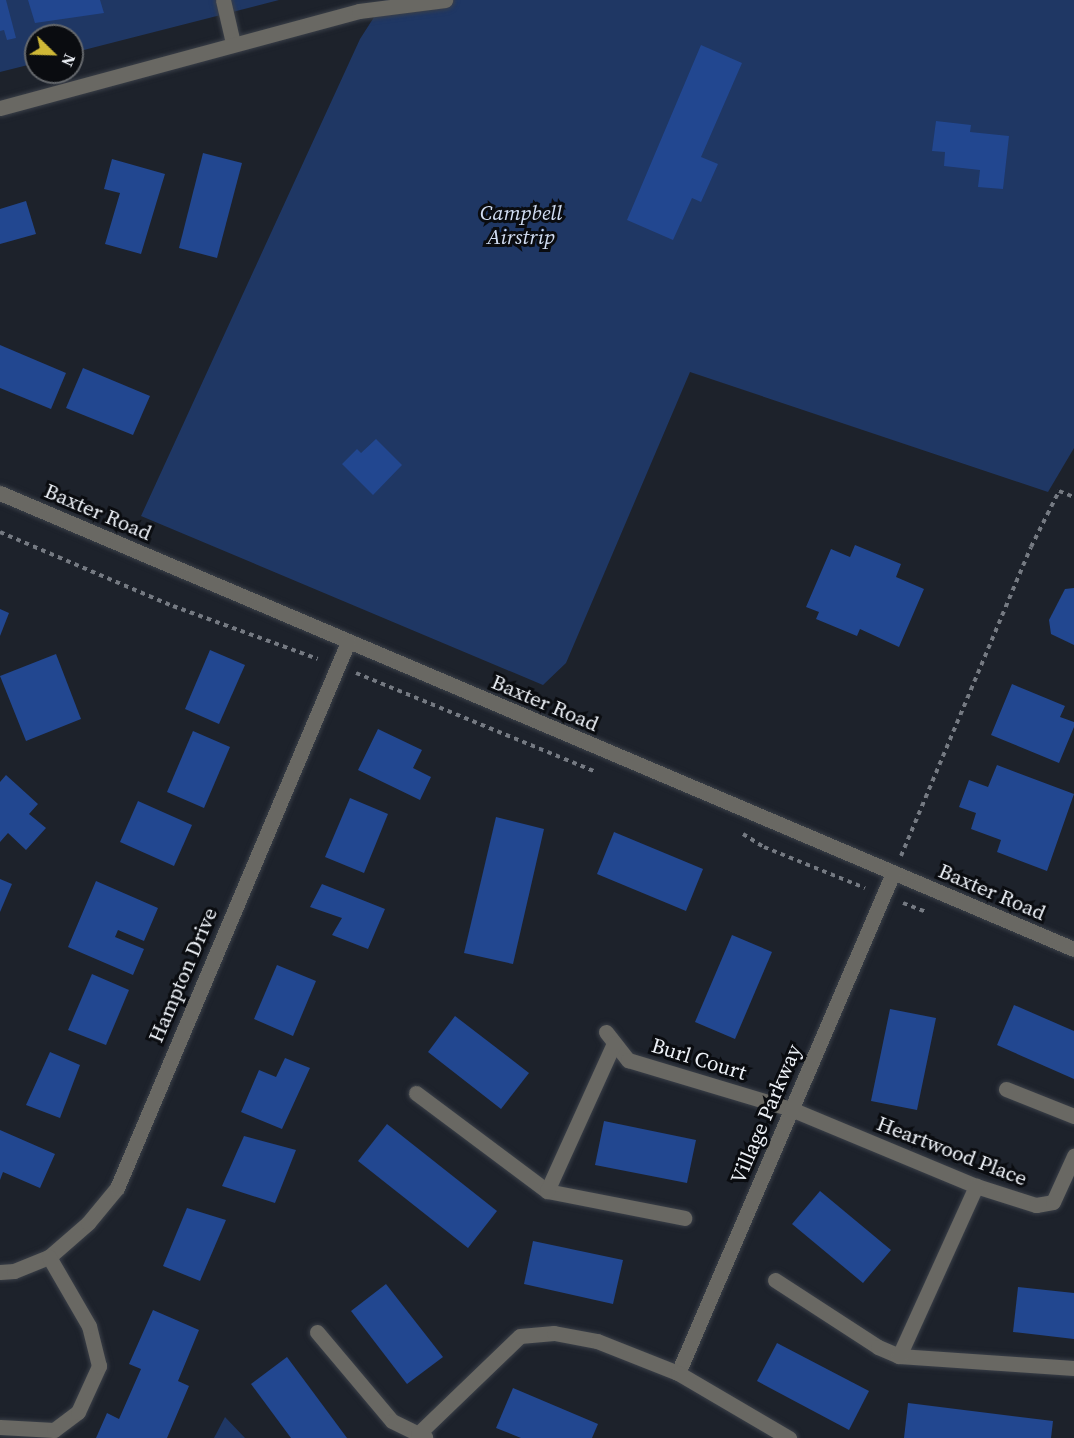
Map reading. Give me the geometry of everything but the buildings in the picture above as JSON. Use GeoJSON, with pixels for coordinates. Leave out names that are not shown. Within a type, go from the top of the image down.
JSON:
{"type":"FeatureCollection","features":[{"type":"Feature","properties":{"kind":"street"},"geometry":{"type":"LineString","coordinates":[[222,0],[233,43]]}},
{"type":"Feature","properties":{"kind":"street"},"geometry":{"type":"LineString","coordinates":[[0,108],[361,5],[445,0]]}},
{"type":"Feature","properties":{"kind":"street","name":"Baxter Road"},"geometry":{"type":"LineString","coordinates":[[0,493],[1074,949]]}},
{"type":"Feature","properties":{"kind":"street","name":"Hampton Drive"},"geometry":{"type":"LineString","coordinates":[[0,1272],[14,1271],[49,1257],[88,1223],[117,1188],[348,642]]}},
{"type":"Feature","properties":{"kind":"street","name":"Village Parkway"},"geometry":{"type":"LineString","coordinates":[[678,1373],[893,873]]}},
{"type":"Feature","properties":{"kind":"street","name":"Burl Court"},"geometry":{"type":"LineString","coordinates":[[547,1191],[610,1038],[628,1060],[791,1109]]}},
{"type":"Feature","properties":{"kind":"street"},"geometry":{"type":"LineString","coordinates":[[1006,1089],[1074,1116]]}},
{"type":"Feature","properties":{"kind":"street"},"geometry":{"type":"LineString","coordinates":[[416,1093],[547,1191],[684,1218]]}},
{"type":"Feature","properties":{"kind":"street","name":"Heartwood Place"},"geometry":{"type":"LineString","coordinates":[[791,1109],[976,1186],[1036,1205],[1053,1202],[1074,1156]]}},
{"type":"Feature","properties":{"kind":"street"},"geometry":{"type":"LineString","coordinates":[[899,1356],[976,1186]]}},
{"type":"Feature","properties":{"kind":"street"},"geometry":{"type":"LineString","coordinates":[[0,1427],[54,1430],[78,1412],[99,1366],[89,1326],[49,1257]]}},
{"type":"Feature","properties":{"kind":"street"},"geometry":{"type":"LineString","coordinates":[[775,1280],[878,1347],[899,1356],[1074,1368]]}},
{"type":"Feature","properties":{"kind":"street"},"geometry":{"type":"LineString","coordinates":[[318,1332],[392,1421],[422,1436],[520,1336],[554,1333],[597,1341],[678,1373],[789,1438]]}},
{"type":"Feature","properties":{"kind":"path"},"geometry":{"type":"LineString","coordinates":[[893,873],[1031,547],[1059,491],[1074,497]]}},
{"type":"Feature","properties":{"kind":"path"},"geometry":{"type":"LineString","coordinates":[[0,532],[173,606],[338,666],[608,777]]}},
{"type":"Feature","properties":{"kind":"path"},"geometry":{"type":"LineString","coordinates":[[740,832],[764,847],[936,916]]}},
{"type":"Feature","properties":{"kind":"green space"},"geometry":{"type":"Polygon","coordinates":[[[0,0],[279,0],[84,50],[84,24],[24,24],[24,66],[0,72],[0,0]]]}},
{"type":"Feature","properties":{"kind":"green space","name":"Campbell Airstrip"},"geometry":{"type":"Polygon","coordinates":[[[385,0],[1074,0],[1074,448],[1048,492],[690,372],[566,663],[543,685],[141,516],[360,39],[385,0]]]}},
{"type":"Feature","properties":{"kind":"green space"},"geometry":{"type":"Polygon","coordinates":[[[225,1417],[245,1438],[214,1438],[225,1417]]]}}]}
